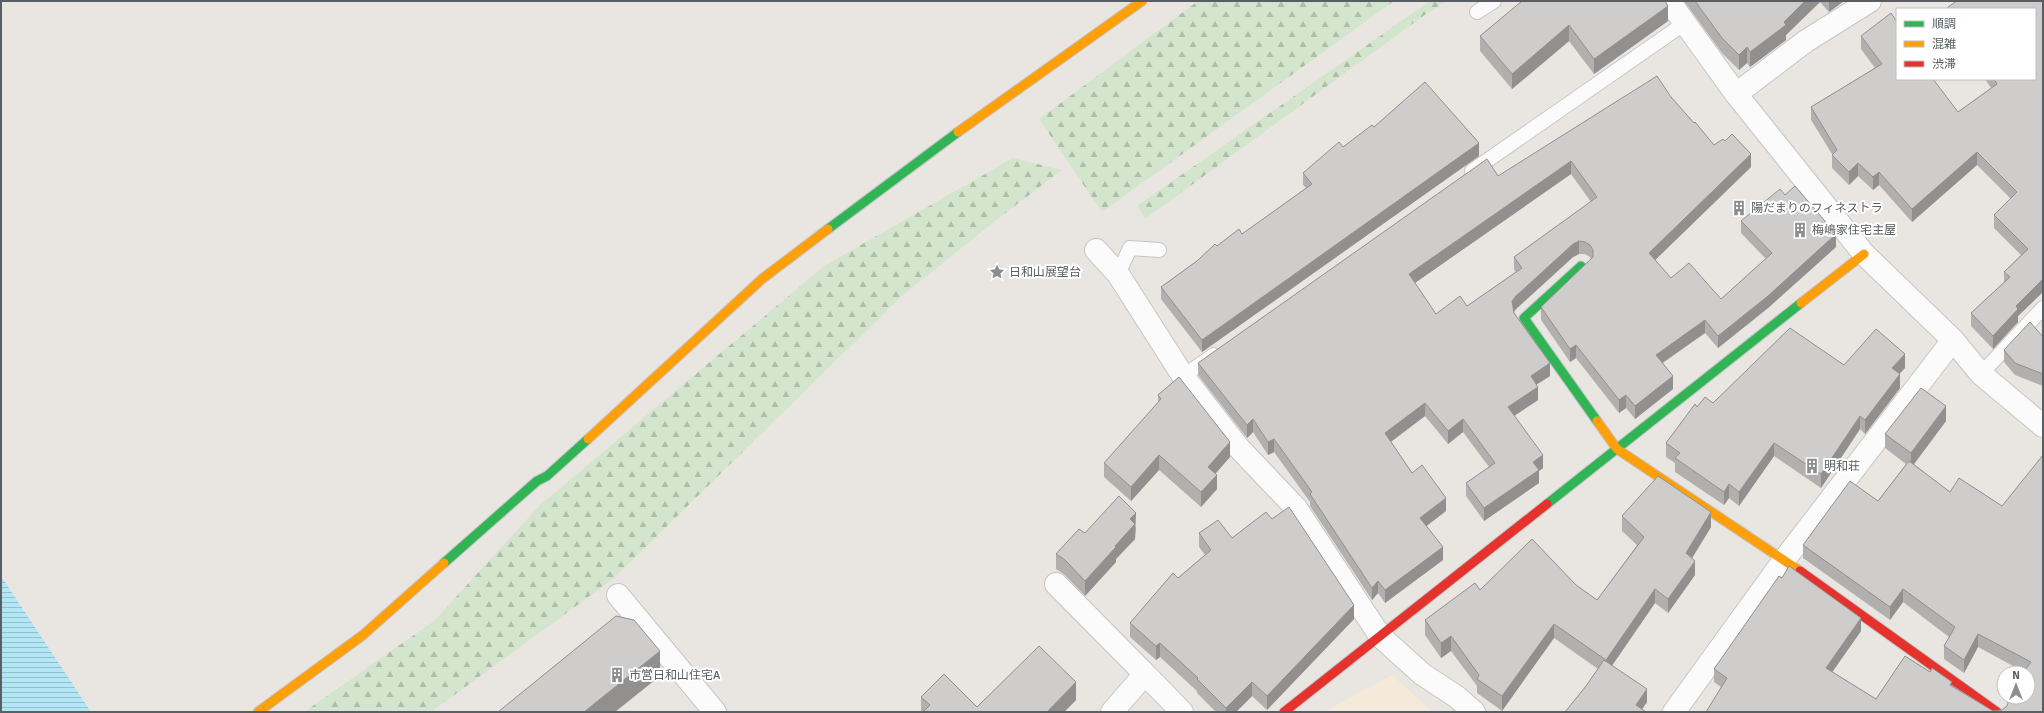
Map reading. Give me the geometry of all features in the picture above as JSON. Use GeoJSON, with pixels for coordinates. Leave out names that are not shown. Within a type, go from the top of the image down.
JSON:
{"type":"FeatureCollection","features":[{"type":"Feature","properties":{"kind":"street"},"geometry":{"type":"LineString","coordinates":[[258,712],[363,635],[537,480],[546,476],[762,279],[999,101],[1142,1]]}},
{"type":"Feature","properties":{"kind":"street"},"geometry":{"type":"LineString","coordinates":[[1669,1],[1736,94],[1864,254],[1953,340],[1980,374],[2043,426]]}},
{"type":"Feature","properties":{"kind":"street"},"geometry":{"type":"LineString","coordinates":[[1736,94],[1806,40],[1870,1]]}},
{"type":"Feature","properties":{"kind":"street"},"geometry":{"type":"LineString","coordinates":[[1096,250],[1118,274],[1183,376],[1238,447],[1296,508],[1380,636],[1422,674],[1457,697],[1474,712]]}},
{"type":"Feature","properties":{"kind":"street"},"geometry":{"type":"LineString","coordinates":[[1284,712],[1864,254]]}},
{"type":"Feature","properties":{"kind":"street"},"geometry":{"type":"LineString","coordinates":[[1581,266],[1524,318],[1617,449],[1784,560],[1992,711]]}},
{"type":"Feature","properties":{"kind":"street"},"geometry":{"type":"LineString","coordinates":[[1674,712],[1784,560],[1953,340]]}},
{"type":"Feature","properties":{"kind":"street"},"geometry":{"type":"LineString","coordinates":[[1056,584],[1182,712]]}},
{"type":"Feature","properties":{"kind":"street"},"geometry":{"type":"LineString","coordinates":[[618,595],[715,712]]}},
{"type":"Feature","properties":{"kind":"street"},"geometry":{"type":"LineString","coordinates":[[1112,712],[1145,674]]}},
{"type":"Feature","properties":{"kind":"lane"},"geometry":{"type":"LineString","coordinates":[[1477,12],[1494,1]]}},
{"type":"Feature","properties":{"kind":"lane"},"geometry":{"type":"LineString","coordinates":[[1459,180],[1685,23]]}},
{"type":"Feature","properties":{"kind":"lane"},"geometry":{"type":"LineString","coordinates":[[1118,274],[1130,248],[1159,250]]}},
{"type":"Feature","properties":{"kind":"lane"},"geometry":{"type":"LineString","coordinates":[[1980,374],[2043,308]]}},
{"type":"Feature","properties":{"kind":"lane"},"geometry":{"type":"LineString","coordinates":[[1183,376],[1228,344]]}},
{"type":"Feature","properties":{"kind":"shaded area"},"geometry":{"type":"Polygon","coordinates":[[[1392,675],[1433,712],[1324,712],[1392,675]]]}},
{"type":"Feature","properties":{"kind":"green space"},"geometry":{"type":"Polygon","coordinates":[[[1198,1],[1394,1],[1102,212],[1039,119],[1198,1]]]}},
{"type":"Feature","properties":{"kind":"green space"},"geometry":{"type":"Polygon","coordinates":[[[1430,1],[1447,1],[1426,14],[1145,219],[1137,206],[1430,1]]]}},
{"type":"Feature","properties":{"kind":"green space"},"geometry":{"type":"Polygon","coordinates":[[[1013,158],[1062,170],[1004,214],[903,295],[613,579],[431,712],[304,712],[434,621],[540,505],[824,266],[1013,158]]]}},
{"type":"Feature","properties":{"kind":"water"},"geometry":{"type":"Polygon","coordinates":[[[1,576],[91,712],[1,712],[1,576]]]}},
{"type":"Feature","properties":{"kind":"building"},"geometry":{"type":"Polygon","coordinates":[[[1522,1],[1665,1],[1668,6],[1594,59],[1569,25],[1512,74],[1480,36],[1522,1]]]}},
{"type":"Feature","properties":{"kind":"building"},"geometry":{"type":"Polygon","coordinates":[[[1695,1],[1805,1],[1784,22],[1786,25],[1750,52],[1747,47],[1739,55],[1722,38],[1695,1]]]}},
{"type":"Feature","properties":{"kind":"building"},"geometry":{"type":"Polygon","coordinates":[[[1957,1],[2043,1],[2043,279],[2016,306],[2018,309],[1993,336],[1971,313],[2010,277],[2004,272],[2028,249],[1994,215],[2017,192],[1977,152],[1912,209],[1879,172],[1873,177],[1858,163],[1849,172],[1832,155],[1837,150],[1811,107],[1882,64],[1861,36],[1891,13],[1896,20],[1896,80],[1934,80],[1958,112],[1997,84],[1995,80],[2036,80],[2036,8],[1948,7],[1957,1]]]}},
{"type":"Feature","properties":{"kind":"building"},"geometry":{"type":"Polygon","coordinates":[[[1657,76],[1671,97],[1714,145],[1723,139],[1725,141],[1732,134],[1751,154],[1649,253],[1671,278],[1689,263],[1721,299],[1772,253],[1741,221],[1780,189],[1785,195],[1795,186],[1836,234],[1768,296],[1718,336],[1705,320],[1656,355],[1673,376],[1635,406],[1626,395],[1619,400],[1576,345],[1570,349],[1541,307],[1593,257],[1593,250],[1590,245],[1579,241],[1573,244],[1512,301],[1514,313],[1550,363],[1531,376],[1538,387],[1508,407],[1543,455],[1533,462],[1539,470],[1484,508],[1466,483],[1495,463],[1463,419],[1448,431],[1425,403],[1385,433],[1412,473],[1422,465],[1446,498],[1420,518],[1443,547],[1385,590],[1378,581],[1372,588],[1310,494],[1312,492],[1274,439],[1268,442],[1253,419],[1247,425],[1198,363],[1487,159],[1498,176],[1657,76]],[[1571,161],[1409,274],[1436,314],[1460,296],[1467,306],[1522,268],[1514,257],[1597,197],[1571,161]]]}},
{"type":"Feature","properties":{"kind":"building"},"geometry":{"type":"Polygon","coordinates":[[[1425,82],[1479,143],[1202,340],[1161,287],[1197,261],[1215,244],[1217,246],[1239,229],[1242,234],[1312,184],[1303,173],[1339,142],[1343,147],[1372,125],[1374,127],[1425,82]]]}},
{"type":"Feature","properties":{"kind":"building"},"geometry":{"type":"Polygon","coordinates":[[[2030,322],[2043,337],[2043,374],[2015,363],[2004,350],[2030,322]]]}},
{"type":"Feature","properties":{"kind":"building"},"geometry":{"type":"Polygon","coordinates":[[[1790,328],[1844,365],[1876,329],[1905,354],[1892,368],[1900,374],[1865,420],[1860,416],[1821,474],[1774,443],[1739,492],[1729,484],[1724,492],[1675,458],[1680,453],[1666,443],[1695,404],[1697,407],[1705,397],[1713,403],[1790,328]]]}},
{"type":"Feature","properties":{"kind":"building"},"geometry":{"type":"Polygon","coordinates":[[[1179,377],[1230,442],[1208,467],[1217,475],[1201,492],[1159,455],[1131,487],[1104,463],[1161,399],[1158,395],[1179,377]]]}},
{"type":"Feature","properties":{"kind":"building"},"geometry":{"type":"Polygon","coordinates":[[[1921,388],[1946,406],[1911,453],[1885,434],[1921,388]]]}},
{"type":"Feature","properties":{"kind":"building"},"geometry":{"type":"Polygon","coordinates":[[[2043,455],[2043,712],[1706,712],[1727,678],[1714,669],[1779,576],[1782,578],[1789,566],[1861,618],[1826,668],[1876,699],[1905,656],[1930,672],[1932,668],[1952,682],[1950,685],[1993,711],[2002,710],[2007,705],[2036,705],[2036,665],[2029,665],[2031,662],[1978,634],[1964,660],[1944,646],[1955,627],[1903,589],[1890,607],[1803,545],[1850,481],[1878,501],[1909,461],[1950,492],[1959,478],[2002,506],[2043,455]]]}},
{"type":"Feature","properties":{"kind":"building"},"geometry":{"type":"Polygon","coordinates":[[[1658,476],[1711,512],[1686,553],[1695,561],[1668,599],[1655,589],[1606,660],[1554,624],[1502,696],[1477,679],[1479,675],[1451,636],[1441,643],[1425,620],[1475,583],[1480,590],[1532,539],[1576,585],[1597,600],[1644,537],[1622,516],[1658,476]]]}},
{"type":"Feature","properties":{"kind":"building"},"geometry":{"type":"Polygon","coordinates":[[[1119,496],[1136,513],[1130,519],[1135,524],[1085,581],[1065,560],[1056,554],[1079,529],[1085,533],[1119,496]]]}},
{"type":"Feature","properties":{"kind":"building"},"geometry":{"type":"Polygon","coordinates":[[[1289,507],[1354,605],[1267,696],[1252,682],[1226,708],[1197,679],[1198,678],[1160,643],[1156,646],[1130,623],[1173,573],[1178,578],[1211,550],[1199,533],[1218,520],[1232,538],[1266,512],[1272,519],[1289,507]]]}},
{"type":"Feature","properties":{"kind":"building"},"geometry":{"type":"Polygon","coordinates":[[[616,616],[634,620],[660,651],[584,712],[498,712],[616,616]]]}},
{"type":"Feature","properties":{"kind":"building"},"geometry":{"type":"Polygon","coordinates":[[[1039,646],[1076,682],[1047,712],[923,712],[930,705],[921,697],[944,674],[977,707],[1039,646]]]}},
{"type":"Feature","properties":{"kind":"building"},"geometry":{"type":"Polygon","coordinates":[[[1604,660],[1647,689],[1636,705],[1646,712],[1565,712],[1586,686],[1604,660]]]}},
{"type":"Feature","properties":{"kind":"traffic: fast"},"geometry":{"type":"LineString","coordinates":[[828,229],[958,132]]}},
{"type":"Feature","properties":{"kind":"traffic: fast"},"geometry":{"type":"LineString","coordinates":[[1581,266],[1524,318],[1597,421]]}},
{"type":"Feature","properties":{"kind":"traffic: fast"},"geometry":{"type":"LineString","coordinates":[[1547,504],[1801,303]]}},
{"type":"Feature","properties":{"kind":"traffic: fast"},"geometry":{"type":"LineString","coordinates":[[444,563],[537,481],[547,476],[588,439]]}},
{"type":"Feature","properties":{"kind":"traffic: slow"},"geometry":{"type":"LineString","coordinates":[[958,132],[1142,1]]}},
{"type":"Feature","properties":{"kind":"traffic: slow"},"geometry":{"type":"LineString","coordinates":[[588,439],[762,279],[828,229]]}},
{"type":"Feature","properties":{"kind":"traffic: slow"},"geometry":{"type":"LineString","coordinates":[[1801,303],[1864,254]]}},
{"type":"Feature","properties":{"kind":"traffic: slow"},"geometry":{"type":"LineString","coordinates":[[1597,421],[1617,449],[1800,571]]}},
{"type":"Feature","properties":{"kind":"traffic: slow"},"geometry":{"type":"LineString","coordinates":[[258,712],[363,635],[444,563]]}},
{"type":"Feature","properties":{"kind":"traffic: jam"},"geometry":{"type":"LineString","coordinates":[[1284,712],[1547,504]]}},
{"type":"Feature","properties":{"kind":"traffic: jam"},"geometry":{"type":"LineString","coordinates":[[1800,571],[1997,712]]}},
{"type":"Feature","properties":{"kind":"place","name":"陽だまりのフィネストラ"},"geometry":{"type":"Point","coordinates":[1739,208]}},
{"type":"Feature","properties":{"kind":"place","name":"梅嶋家住宅主屋"},"geometry":{"type":"Point","coordinates":[1800,230]}},
{"type":"Feature","properties":{"kind":"place","name":"日和山展望台"},"geometry":{"type":"Point","coordinates":[997,272]}},
{"type":"Feature","properties":{"kind":"place","name":"明和荘"},"geometry":{"type":"Point","coordinates":[1812,466]}},
{"type":"Feature","properties":{"kind":"place","name":"市営日和山住宅A"},"geometry":{"type":"Point","coordinates":[617,675]}}]}
